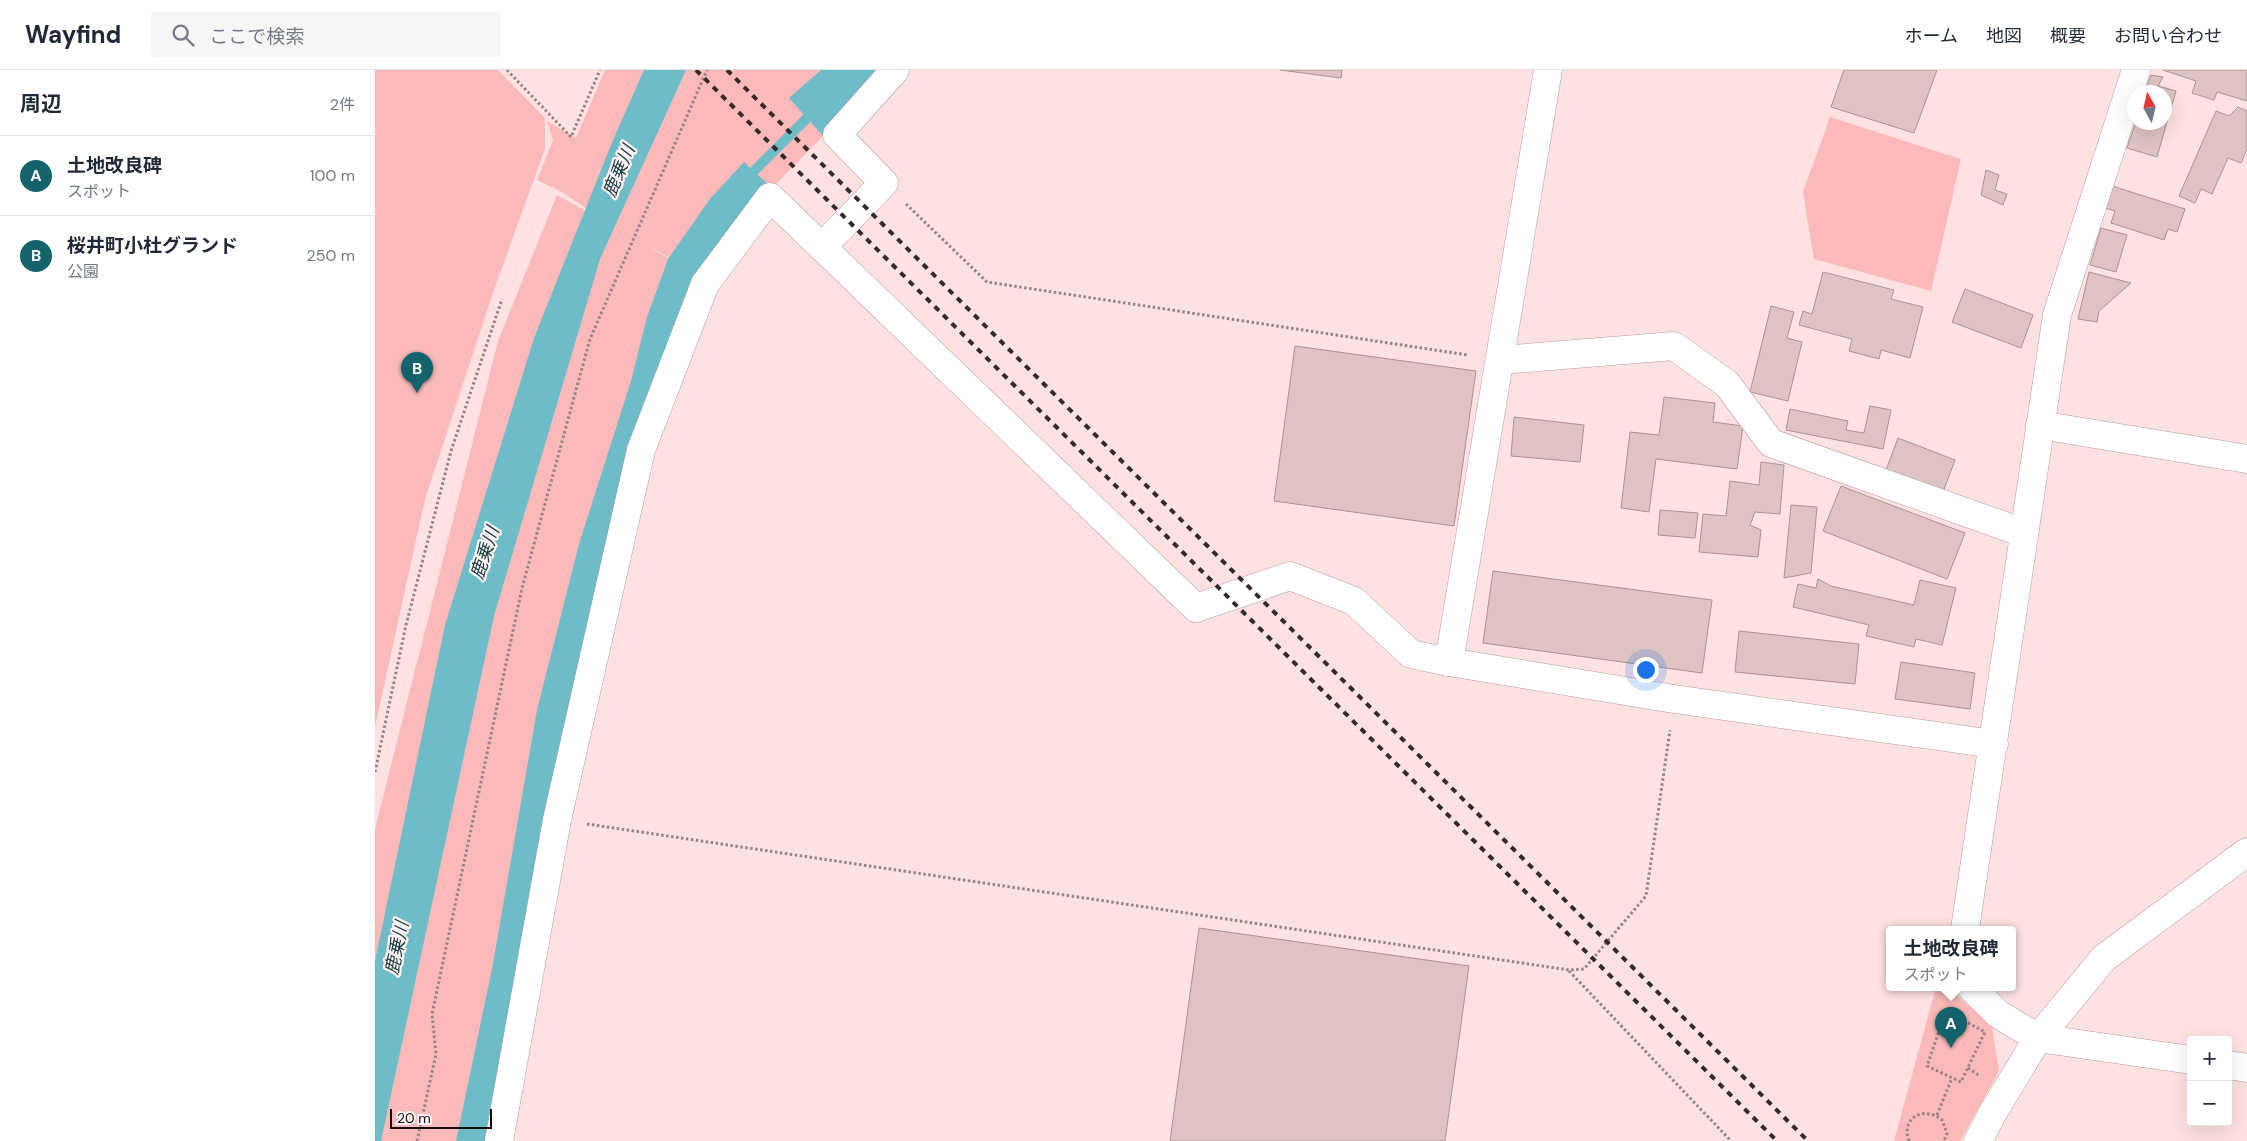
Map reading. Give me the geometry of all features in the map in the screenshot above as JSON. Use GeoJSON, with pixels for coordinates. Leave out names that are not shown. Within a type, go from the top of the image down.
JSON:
{"type":"FeatureCollection","features":[{"type":"Feature","properties":{"kind":"street"},"geometry":{"type":"LineString","coordinates":[[822,247],[884,183],[837,135],[895,70]]}},
{"type":"Feature","properties":{"kind":"street"},"geometry":{"type":"LineString","coordinates":[[1449,662],[1548,70]]}},
{"type":"Feature","properties":{"kind":"street"},"geometry":{"type":"LineString","coordinates":[[1965,926],[2057,315],[2136,70]]}},
{"type":"Feature","properties":{"kind":"street"},"geometry":{"type":"LineString","coordinates":[[499,1141],[557,820],[641,450],[705,284],[770,198],[1196,608],[1289,576],[1354,601],[1411,654],[1674,699],[1994,744]]}},
{"type":"Feature","properties":{"kind":"street"},"geometry":{"type":"LineString","coordinates":[[1501,360],[1674,346],[1727,384],[1771,443],[2024,533]]}},
{"type":"Feature","properties":{"kind":"street"},"geometry":{"type":"LineString","coordinates":[[2041,425],[2247,459]]}},
{"type":"Feature","properties":{"kind":"street"},"geometry":{"type":"LineString","coordinates":[[1978,1141],[2038,1038],[2104,958],[2247,852]]}},
{"type":"Feature","properties":{"kind":"street"},"geometry":{"type":"LineString","coordinates":[[1975,991],[1998,1014],[2038,1038],[2187,1059]]}},
{"type":"Feature","properties":{"kind":"street"},"geometry":{"type":"LineString","coordinates":[[2232,1066],[2247,1068]]}},
{"type":"Feature","properties":{"kind":"path"},"geometry":{"type":"LineString","coordinates":[[507,70],[571,137],[600,70]]}},
{"type":"Feature","properties":{"kind":"path"},"geometry":{"type":"LineString","coordinates":[[417,1141],[436,1054],[432,1014],[522,588],[588,348],[707,70]]}},
{"type":"Feature","properties":{"kind":"path"},"geometry":{"type":"LineString","coordinates":[[884,183],[987,282],[1501,360]]}},
{"type":"Feature","properties":{"kind":"path"},"geometry":{"type":"LineString","coordinates":[[375,772],[406,625],[449,461],[502,299]]}},
{"type":"Feature","properties":{"kind":"path"},"geometry":{"type":"LineString","coordinates":[[557,820],[1569,970],[1584,969],[1646,896],[1674,699]]}},
{"type":"Feature","properties":{"kind":"path"},"geometry":{"type":"LineString","coordinates":[[1569,970],[1731,1141]]}},
{"type":"Feature","properties":{"kind":"path"},"geometry":{"type":"LineString","coordinates":[[1946,1011],[1985,1032],[1961,1082],[1952,1078],[1927,1066],[1946,1011]]}},
{"type":"Feature","properties":{"kind":"path"},"geometry":{"type":"LineString","coordinates":[[1937,1116],[1952,1078]]}},
{"type":"Feature","properties":{"kind":"path"},"geometry":{"type":"LineString","coordinates":[[1909,1141],[1907,1130],[1912,1119],[1924,1113],[1937,1116],[1946,1126],[1944,1141]]}},
{"type":"Feature","properties":{"kind":"shaded area"},"geometry":{"type":"Polygon","coordinates":[[[375,70],[498,70],[545,118],[545,149],[495,287],[425,499],[375,727],[375,70]]]}},
{"type":"Feature","properties":{"kind":"shaded area"},"geometry":{"type":"Polygon","coordinates":[[[605,70],[888,70],[768,192],[706,277],[642,243],[705,279],[656,407],[495,1141],[375,1141],[375,829],[498,341],[557,195],[610,224],[560,191],[537,180],[553,140],[547,121],[576,138],[605,70]]]}},
{"type":"Feature","properties":{"kind":"shaded area"},"geometry":{"type":"Polygon","coordinates":[[[1830,117],[1961,159],[1931,291],[1814,259],[1803,192],[1830,117]]]}},
{"type":"Feature","properties":{"kind":"shaded area"},"geometry":{"type":"Polygon","coordinates":[[[1935,991],[1952,991],[1992,1026],[1999,1071],[1960,1141],[1894,1141],[1935,991]]]}},
{"type":"Feature","properties":{"kind":"water","name":"鹿乗川"},"geometry":{"type":"Polygon","coordinates":[[[644,70],[686,70],[600,259],[494,616],[381,1141],[375,1141],[375,961],[445,625],[534,338],[613,140],[644,70]]]}},
{"type":"Feature","properties":{"kind":"water"},"geometry":{"type":"Polygon","coordinates":[[[821,70],[885,70],[824,137],[789,98],[821,70]]]}},
{"type":"Feature","properties":{"kind":"water"},"geometry":{"type":"Polygon","coordinates":[[[744,162],[769,185],[673,340],[492,1141],[456,1141],[492,969],[537,710],[579,544],[631,381],[647,317],[668,259],[710,199],[744,162]]]}},
{"type":"Feature","properties":{"kind":"building"},"geometry":{"type":"Polygon","coordinates":[[[1280,70],[1342,70],[1341,78],[1280,70]]]}},
{"type":"Feature","properties":{"kind":"building"},"geometry":{"type":"Polygon","coordinates":[[[1844,70],[1937,70],[1914,133],[1831,107],[1844,70]]]}},
{"type":"Feature","properties":{"kind":"building"},"geometry":{"type":"Polygon","coordinates":[[[2163,70],[2247,70],[2247,101],[2217,92],[2214,100],[2192,93],[2196,81],[2163,70]]]}},
{"type":"Feature","properties":{"kind":"building"},"geometry":{"type":"Polygon","coordinates":[[[2151,75],[2163,77],[2159,85],[2147,85],[2151,75]]]}},
{"type":"Feature","properties":{"kind":"building"},"geometry":{"type":"Polygon","coordinates":[[[2172,90],[2176,91],[2172,105],[2172,90]]]}},
{"type":"Feature","properties":{"kind":"building"},"geometry":{"type":"Polygon","coordinates":[[[2238,107],[2247,111],[2247,149],[2241,163],[2228,158],[2212,194],[2201,189],[2195,203],[2179,196],[2216,111],[2229,116],[2238,107]]]}},
{"type":"Feature","properties":{"kind":"building"},"geometry":{"type":"Polygon","coordinates":[[[2133,130],[2165,130],[2157,157],[2127,148],[2133,130]]]}},
{"type":"Feature","properties":{"kind":"building"},"geometry":{"type":"Polygon","coordinates":[[[1986,170],[1999,175],[1995,190],[2007,194],[2003,205],[1981,195],[1986,170]]]}},
{"type":"Feature","properties":{"kind":"building"},"geometry":{"type":"Polygon","coordinates":[[[2112,186],[2185,209],[2177,232],[2168,229],[2164,240],[2111,223],[2115,211],[2105,208],[2112,186]]]}},
{"type":"Feature","properties":{"kind":"building"},"geometry":{"type":"Polygon","coordinates":[[[2101,228],[2127,235],[2116,272],[2090,265],[2101,228]]]}},
{"type":"Feature","properties":{"kind":"building"},"geometry":{"type":"Polygon","coordinates":[[[1823,272],[1894,290],[1891,299],[1923,307],[1910,358],[1881,350],[1879,359],[1849,351],[1852,339],[1799,325],[1803,311],[1812,314],[1823,272]]]}},
{"type":"Feature","properties":{"kind":"building"},"geometry":{"type":"Polygon","coordinates":[[[2089,272],[2131,283],[2099,311],[2097,322],[2078,319],[2089,272]]]}},
{"type":"Feature","properties":{"kind":"building"},"geometry":{"type":"Polygon","coordinates":[[[1965,289],[2033,315],[2021,348],[1952,322],[1965,289]]]}},
{"type":"Feature","properties":{"kind":"building"},"geometry":{"type":"Polygon","coordinates":[[[1771,306],[1794,312],[1787,338],[1802,342],[1788,401],[1750,392],[1771,306]]]}},
{"type":"Feature","properties":{"kind":"building"},"geometry":{"type":"Polygon","coordinates":[[[1295,346],[1476,371],[1454,526],[1274,501],[1295,346]]]}},
{"type":"Feature","properties":{"kind":"building"},"geometry":{"type":"Polygon","coordinates":[[[1664,397],[1715,403],[1713,422],[1743,426],[1737,469],[1656,459],[1649,512],[1621,508],[1630,432],[1659,435],[1664,397]]]}},
{"type":"Feature","properties":{"kind":"building"},"geometry":{"type":"Polygon","coordinates":[[[1870,406],[1891,410],[1883,449],[1786,430],[1790,409],[1848,421],[1846,430],[1864,433],[1870,406]]]}},
{"type":"Feature","properties":{"kind":"building"},"geometry":{"type":"Polygon","coordinates":[[[1514,417],[1584,425],[1580,462],[1511,456],[1514,417]]]}},
{"type":"Feature","properties":{"kind":"building"},"geometry":{"type":"Polygon","coordinates":[[[1898,438],[1955,460],[1943,492],[1886,470],[1898,438]]]}},
{"type":"Feature","properties":{"kind":"building"},"geometry":{"type":"Polygon","coordinates":[[[1761,462],[1784,465],[1780,514],[1755,512],[1750,525],[1761,530],[1758,557],[1699,552],[1703,514],[1726,516],[1730,481],[1759,485],[1761,462]]]}},
{"type":"Feature","properties":{"kind":"building"},"geometry":{"type":"Polygon","coordinates":[[[1841,486],[1965,533],[1947,579],[1823,531],[1841,486]]]}},
{"type":"Feature","properties":{"kind":"building"},"geometry":{"type":"Polygon","coordinates":[[[1791,505],[1817,507],[1811,573],[1784,578],[1791,505]]]}},
{"type":"Feature","properties":{"kind":"building"},"geometry":{"type":"Polygon","coordinates":[[[1660,510],[1698,513],[1695,538],[1658,535],[1660,510]]]}},
{"type":"Feature","properties":{"kind":"building"},"geometry":{"type":"Polygon","coordinates":[[[1493,571],[1712,600],[1702,673],[1483,643],[1493,571]]]}},
{"type":"Feature","properties":{"kind":"building"},"geometry":{"type":"Polygon","coordinates":[[[1818,579],[1831,586],[1914,605],[1920,580],[1956,588],[1942,645],[1916,639],[1914,647],[1866,636],[1869,625],[1793,607],[1798,584],[1816,588],[1818,579]]]}},
{"type":"Feature","properties":{"kind":"building"},"geometry":{"type":"Polygon","coordinates":[[[1739,631],[1859,644],[1855,684],[1735,672],[1739,631]]]}},
{"type":"Feature","properties":{"kind":"building"},"geometry":{"type":"Polygon","coordinates":[[[1901,662],[1975,673],[1970,709],[1895,699],[1901,662]]]}},
{"type":"Feature","properties":{"kind":"building"},"geometry":{"type":"Polygon","coordinates":[[[1199,928],[1469,966],[1445,1141],[1170,1141],[1199,928]]]}},
{"type":"Feature","properties":{"kind":"waterway"},"geometry":{"type":"LineString","coordinates":[[744,181],[815,110]]}},
{"type":"Feature","properties":{"kind":"railway"},"geometry":{"type":"LineString","coordinates":[[696,70],[1777,1141]]}},
{"type":"Feature","properties":{"kind":"railway"},"geometry":{"type":"LineString","coordinates":[[727,70],[1808,1141]]}},
{"type":"Feature","properties":{"kind":"place","name":"桜井町小杜グランド"},"geometry":{"type":"Point","coordinates":[417,393]}},
{"type":"Feature","properties":{"kind":"place","name":"土地改良碑"},"geometry":{"type":"Point","coordinates":[1951,1048]}}]}
